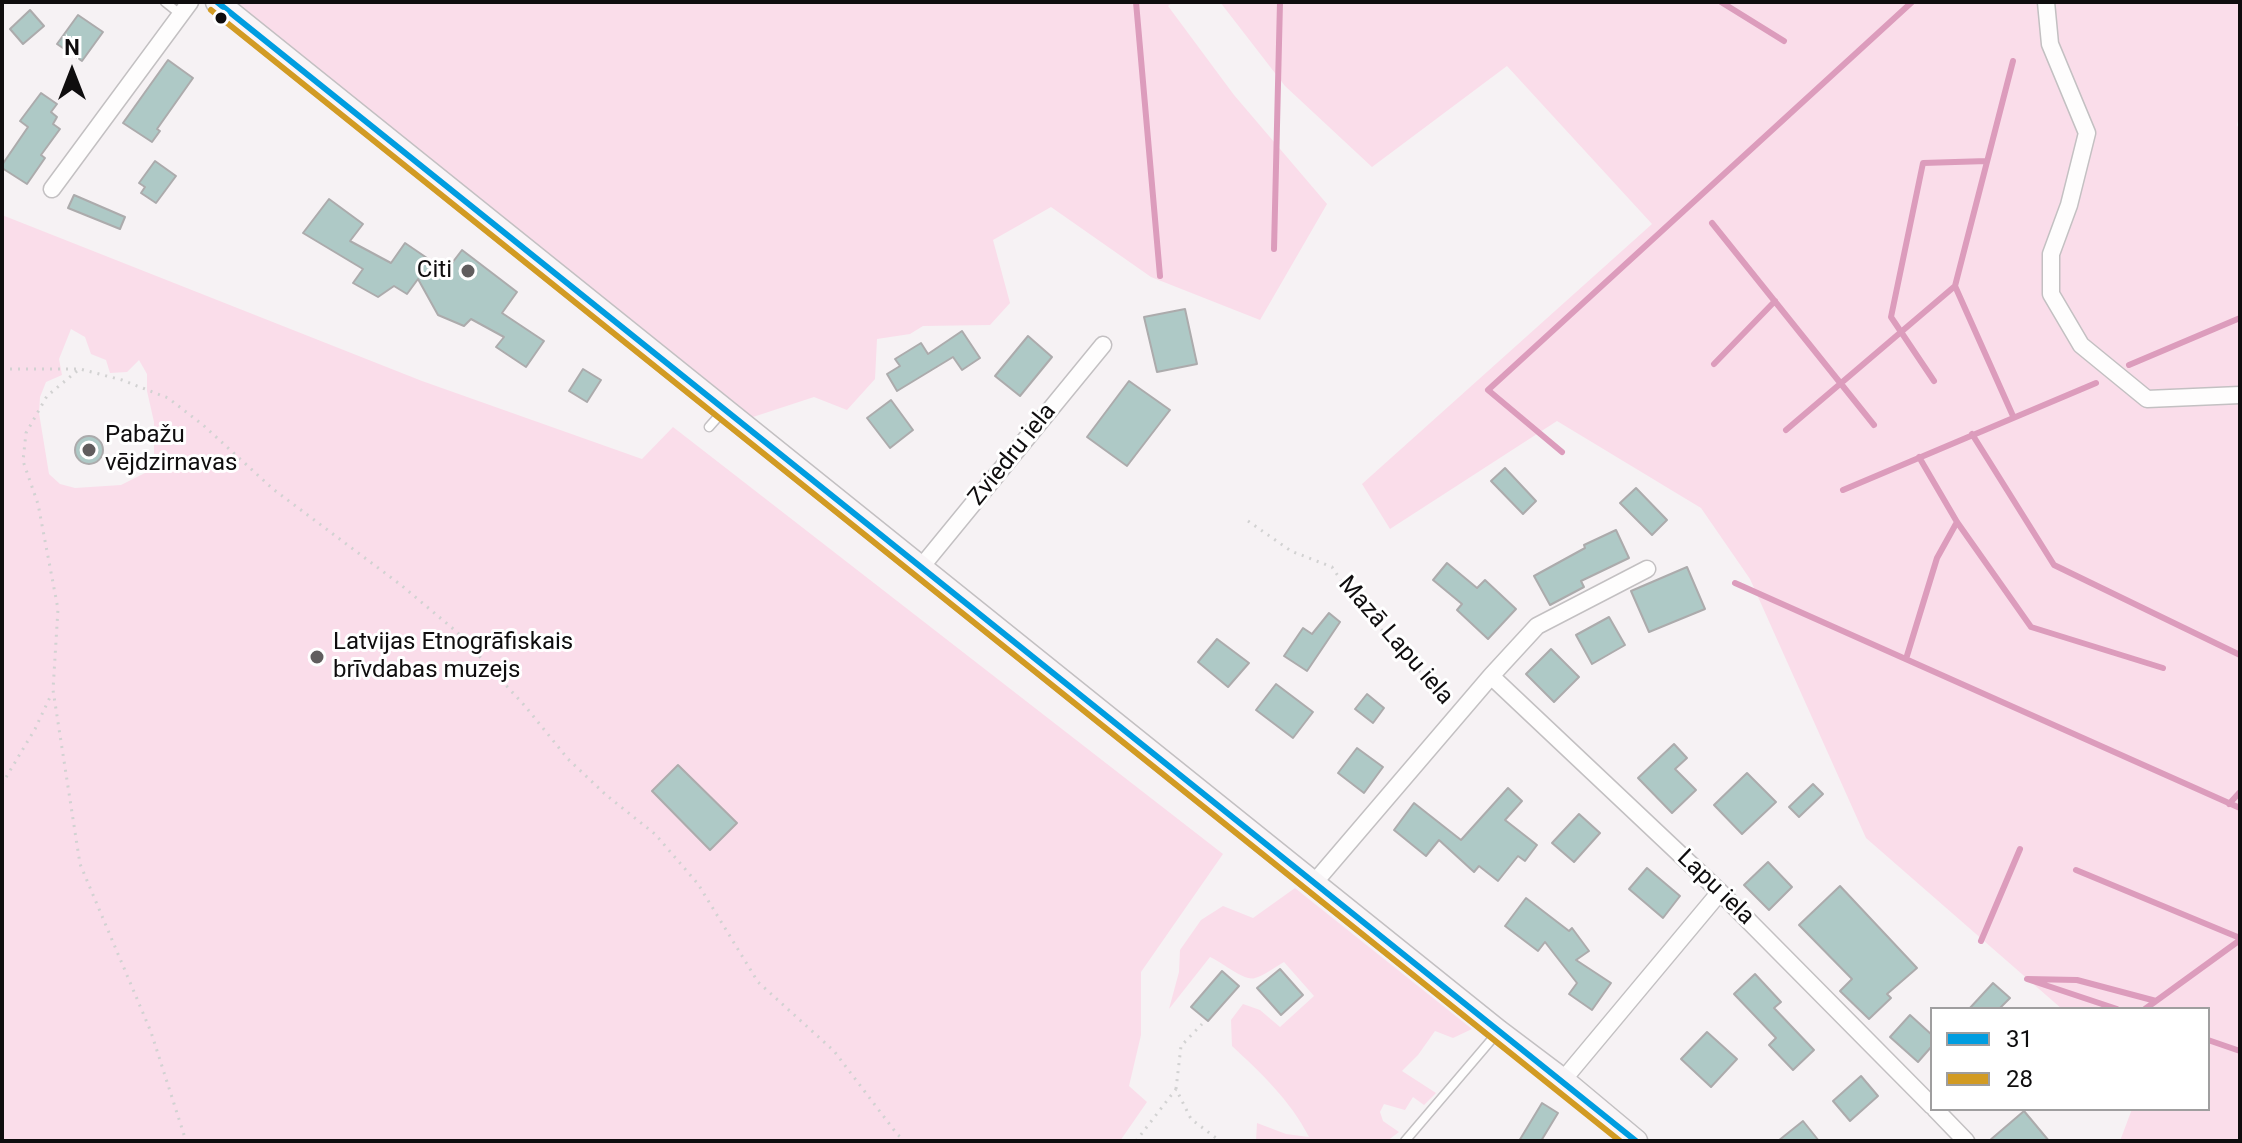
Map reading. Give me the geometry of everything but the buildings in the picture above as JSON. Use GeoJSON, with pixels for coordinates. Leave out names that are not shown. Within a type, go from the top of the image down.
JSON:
{"type":"FeatureCollection","features":[{"type":"Feature","properties":{"kind":"main road"},"geometry":{"type":"LineString","coordinates":[[217,2],[1636,1141]]}},
{"type":"Feature","properties":{"kind":"street"},"geometry":{"type":"LineString","coordinates":[[2046,2],[2050,44],[2087,133],[2069,205],[2051,254],[2051,294],[2081,345],[2147,399],[2240,395]]}},
{"type":"Feature","properties":{"kind":"street"},"geometry":{"type":"LineString","coordinates":[[52,189],[186,8]]}},
{"type":"Feature","properties":{"kind":"street","name":"Zviedru iela"},"geometry":{"type":"LineString","coordinates":[[922,566],[1103,345]]}},
{"type":"Feature","properties":{"kind":"street"},"geometry":{"type":"LineString","coordinates":[[1314,883],[1537,626],[1647,569]]}},
{"type":"Feature","properties":{"kind":"street","name":"Lapu iela"},"geometry":{"type":"LineString","coordinates":[[1491,676],[1720,892],[1930,1105]]}},
{"type":"Feature","properties":{"kind":"street"},"geometry":{"type":"LineString","coordinates":[[1563,1080],[1720,892]]}},
{"type":"Feature","properties":{"kind":"street","name":"Lapu iela"},"geometry":{"type":"LineString","coordinates":[[1936,1111],[1966,1141]]}},
{"type":"Feature","properties":{"kind":"lane"},"geometry":{"type":"LineString","coordinates":[[165,2],[186,8]]}},
{"type":"Feature","properties":{"kind":"lane"},"geometry":{"type":"LineString","coordinates":[[709,427],[725,409]]}},
{"type":"Feature","properties":{"kind":"lane"},"geometry":{"type":"LineString","coordinates":[[1405,1141],[1498,1031]]}},
{"type":"Feature","properties":{"kind":"path"},"geometry":{"type":"LineString","coordinates":[[2,369],[80,369],[122,380],[168,398],[203,425],[273,489],[401,585],[457,632],[525,706],[568,759],[606,795],[655,834],[698,884],[758,982],[834,1051],[905,1141]]}},
{"type":"Feature","properties":{"kind":"path"},"geometry":{"type":"LineString","coordinates":[[80,369],[47,396],[26,433],[23,461],[38,504],[58,609],[53,690],[80,864],[151,1032],[186,1141]]}},
{"type":"Feature","properties":{"kind":"path","name":"Mazā Lapu iela"},"geometry":{"type":"LineString","coordinates":[[1248,521],[1291,551],[1332,567],[1354,600],[1459,713]]}},
{"type":"Feature","properties":{"kind":"path"},"geometry":{"type":"LineString","coordinates":[[2,784],[35,729],[53,690]]}},
{"type":"Feature","properties":{"kind":"path"},"geometry":{"type":"LineString","coordinates":[[1136,1141],[1176,1089],[1181,1046],[1202,1024]]}},
{"type":"Feature","properties":{"kind":"path"},"geometry":{"type":"LineString","coordinates":[[1176,1089],[1191,1119],[1220,1141]]}},
{"type":"Feature","properties":{"kind":"shaded area"},"geometry":{"type":"Polygon","coordinates":[[[235,2],[1173,2],[1168,6],[1234,95],[1327,204],[1260,320],[1151,277],[1051,207],[993,240],[1010,303],[990,325],[923,326],[910,334],[877,339],[875,379],[847,410],[814,397],[753,417],[235,2]]]}},
{"type":"Feature","properties":{"kind":"shaded area"},"geometry":{"type":"Polygon","coordinates":[[[1220,2],[2238,2],[2240,1141],[2120,1141],[2131,1111],[2210,1111],[2210,1007],[2060,1007],[1866,838],[1750,579],[1701,508],[1557,421],[1390,529],[1362,484],[1652,224],[1507,66],[1372,167],[1285,86],[1220,2]]]}},
{"type":"Feature","properties":{"kind":"shaded area"},"geometry":{"type":"Polygon","coordinates":[[[2,215],[422,381],[642,459],[673,427],[1223,854],[1141,972],[1141,1035],[1129,1086],[1147,1102],[1120,1141],[2,1141],[2,215]],[[71,329],[59,359],[62,375],[46,382],[40,397],[39,413],[49,474],[60,484],[75,488],[121,485],[149,471],[154,456],[154,422],[147,391],[147,374],[139,360],[127,372],[110,373],[106,360],[91,354],[85,337],[71,329]]]}},
{"type":"Feature","properties":{"kind":"shaded area"},"geometry":{"type":"Polygon","coordinates":[[[1295,888],[1472,1029],[1453,1038],[1435,1031],[1402,1071],[1436,1093],[1424,1105],[1413,1097],[1405,1110],[1384,1104],[1380,1112],[1383,1121],[1399,1132],[1387,1141],[1256,1141],[1257,1123],[1286,1134],[1309,1137],[1284,1099],[1232,1046],[1231,1020],[1243,1004],[1260,1010],[1280,1027],[1314,996],[1284,962],[1251,978],[1210,957],[1169,1009],[1179,972],[1180,950],[1201,920],[1223,906],[1253,918],[1295,888]]]}},
{"type":"Feature","properties":{"kind":"waterway"},"geometry":{"type":"LineString","coordinates":[[1136,2],[1160,276]]}},
{"type":"Feature","properties":{"kind":"waterway"},"geometry":{"type":"LineString","coordinates":[[1274,249],[1280,2]]}},
{"type":"Feature","properties":{"kind":"waterway"},"geometry":{"type":"LineString","coordinates":[[1721,2],[1784,41]]}},
{"type":"Feature","properties":{"kind":"waterway"},"geometry":{"type":"LineString","coordinates":[[1562,452],[1488,390],[1912,2]]}},
{"type":"Feature","properties":{"kind":"waterway"},"geometry":{"type":"LineString","coordinates":[[1786,430],[1955,286],[2013,61]]}},
{"type":"Feature","properties":{"kind":"waterway"},"geometry":{"type":"LineString","coordinates":[[1934,381],[1891,317],[1923,163],[1987,161]]}},
{"type":"Feature","properties":{"kind":"waterway"},"geometry":{"type":"LineString","coordinates":[[1712,223],[1874,425]]}},
{"type":"Feature","properties":{"kind":"waterway"},"geometry":{"type":"LineString","coordinates":[[1955,286],[2013,416]]}},
{"type":"Feature","properties":{"kind":"waterway"},"geometry":{"type":"LineString","coordinates":[[1714,364],[1775,301]]}},
{"type":"Feature","properties":{"kind":"waterway"},"geometry":{"type":"LineString","coordinates":[[2129,365],[2240,318]]}},
{"type":"Feature","properties":{"kind":"waterway"},"geometry":{"type":"LineString","coordinates":[[1843,490],[2096,383]]}},
{"type":"Feature","properties":{"kind":"waterway"},"geometry":{"type":"LineString","coordinates":[[1972,434],[2054,565],[2240,655]]}},
{"type":"Feature","properties":{"kind":"waterway"},"geometry":{"type":"LineString","coordinates":[[1919,457],[1957,522],[2031,627],[2163,668]]}},
{"type":"Feature","properties":{"kind":"waterway"},"geometry":{"type":"LineString","coordinates":[[1906,659],[1937,558],[1957,522]]}},
{"type":"Feature","properties":{"kind":"waterway"},"geometry":{"type":"LineString","coordinates":[[1735,583],[2240,808]]}},
{"type":"Feature","properties":{"kind":"waterway"},"geometry":{"type":"LineString","coordinates":[[2229,804],[2240,792]]}},
{"type":"Feature","properties":{"kind":"waterway"},"geometry":{"type":"LineString","coordinates":[[1981,941],[2020,849]]}},
{"type":"Feature","properties":{"kind":"waterway"},"geometry":{"type":"LineString","coordinates":[[2076,870],[2240,938]]}},
{"type":"Feature","properties":{"kind":"waterway"},"geometry":{"type":"LineString","coordinates":[[2148,1007],[2240,940]]}},
{"type":"Feature","properties":{"kind":"waterway"},"geometry":{"type":"LineString","coordinates":[[2111,1007],[2027,979],[2077,980],[2156,1001]]}},
{"type":"Feature","properties":{"kind":"waterway"},"geometry":{"type":"LineString","coordinates":[[2210,1041],[2240,1051]]}},
{"type":"Feature","properties":{"kind":"transit line","name":"31"},"geometry":{"type":"LineString","coordinates":[[217,2],[1636,1141]]}},
{"type":"Feature","properties":{"kind":"transit line","name":"28"},"geometry":{"type":"LineString","coordinates":[[211,10],[1620,1141]]}},
{"type":"Feature","properties":{"kind":"place","name":"Citi"},"geometry":{"type":"Point","coordinates":[468,271]}},
{"type":"Feature","properties":{"kind":"place","name":"Pabažu vējdzirnavas"},"geometry":{"type":"Point","coordinates":[89,450]}},
{"type":"Feature","properties":{"kind":"place","name":"Latvijas Etnogrāfiskais brīvdabas muzejs"},"geometry":{"type":"Point","coordinates":[317,657]}}]}
